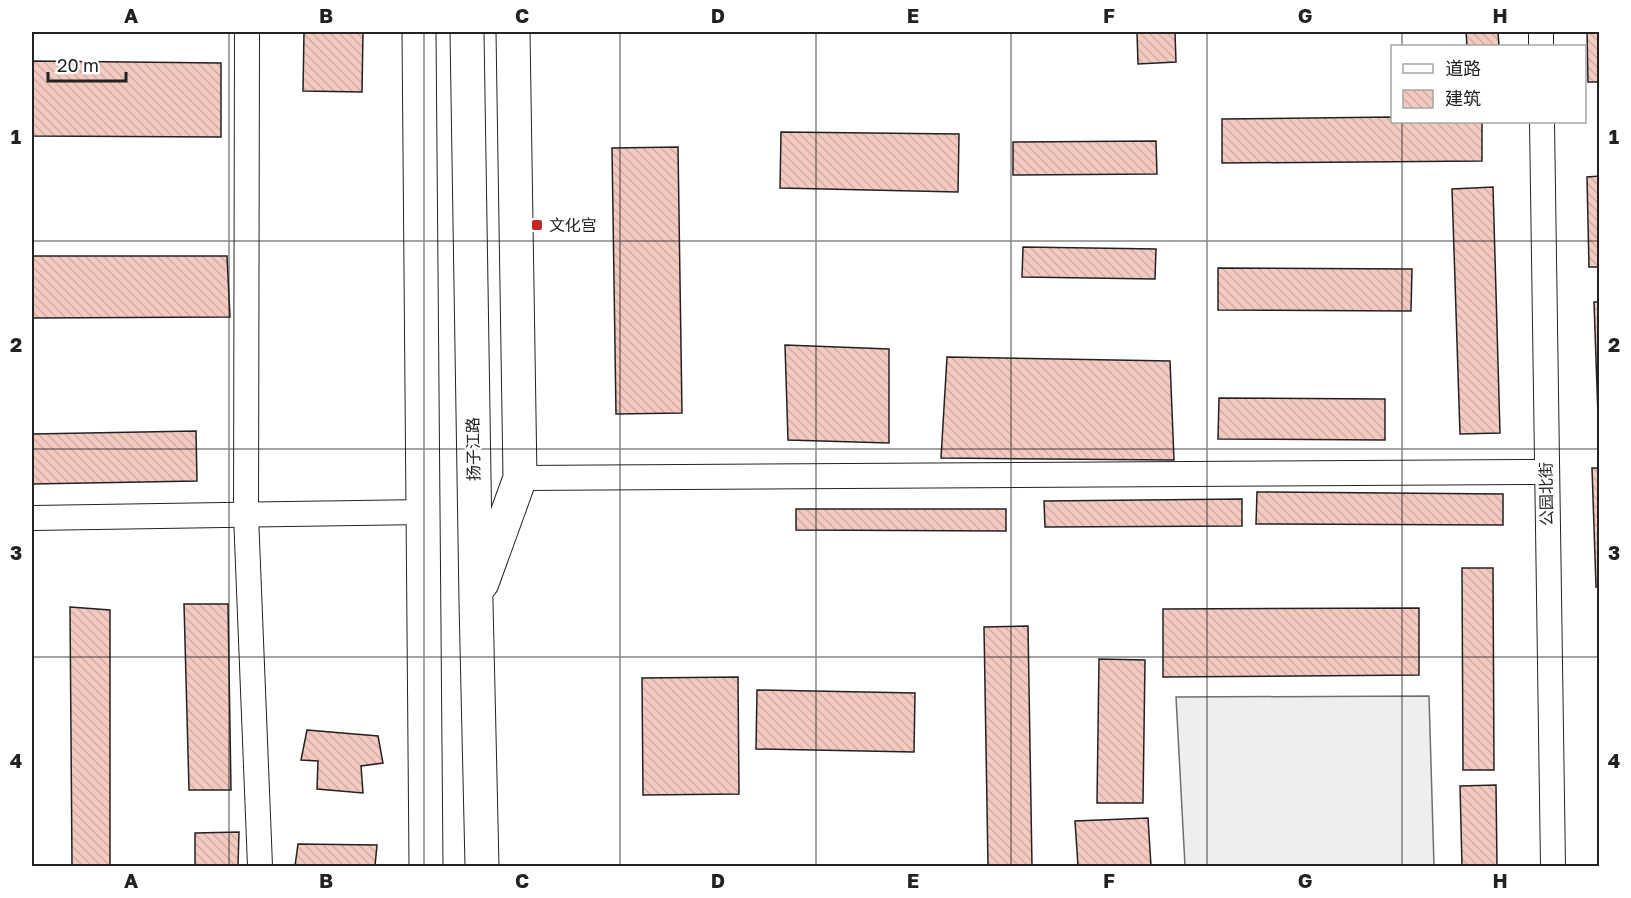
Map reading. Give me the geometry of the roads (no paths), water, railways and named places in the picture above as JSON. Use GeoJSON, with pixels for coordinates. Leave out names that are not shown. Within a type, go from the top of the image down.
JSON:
{"type":"FeatureCollection","features":[{"type":"Feature","properties":{"kind":"main road"},"geometry":{"type":"LineString","coordinates":[[419,32],[425,512],[426,867]]}},
{"type":"Feature","properties":{"kind":"main road","name":"扬子江路"},"geometry":{"type":"LineString","coordinates":[[467,32],[482,867]]}},
{"type":"Feature","properties":{"kind":"main road"},"geometry":{"type":"LineString","coordinates":[[476,602],[520,478],[513,32]]}},
{"type":"Feature","properties":{"kind":"street"},"geometry":{"type":"LineString","coordinates":[[247,32],[246,515],[260,867]]}},
{"type":"Feature","properties":{"kind":"street","name":"公园北街"},"geometry":{"type":"LineString","coordinates":[[1542,123],[1545,472],[1553,867]]}},
{"type":"Feature","properties":{"kind":"street"},"geometry":{"type":"LineString","coordinates":[[520,478],[1545,472]]}},
{"type":"Feature","properties":{"kind":"street"},"geometry":{"type":"LineString","coordinates":[[32,518],[425,512]]}},
{"type":"Feature","properties":{"kind":"place","name":"文化宫"},"geometry":{"type":"Point","coordinates":[537,225]}}]}
